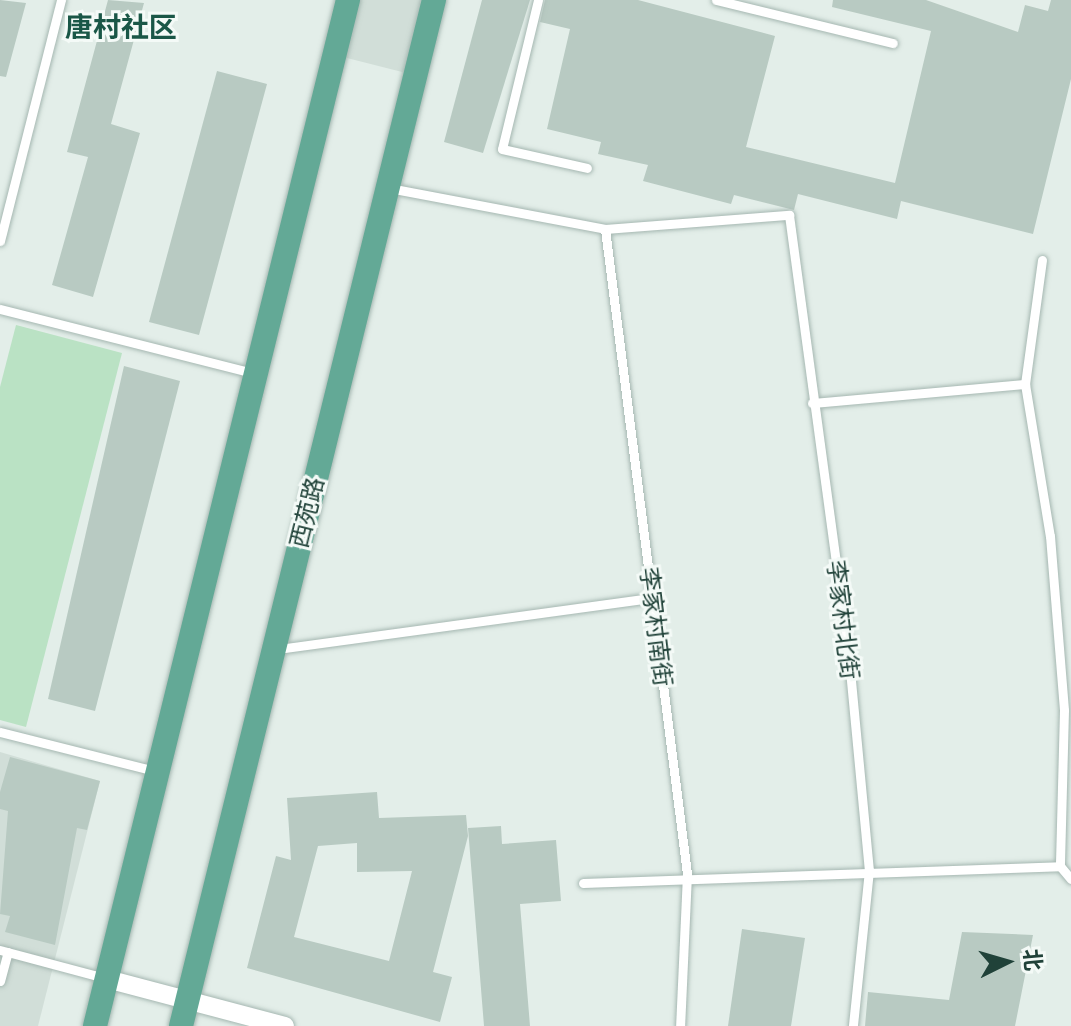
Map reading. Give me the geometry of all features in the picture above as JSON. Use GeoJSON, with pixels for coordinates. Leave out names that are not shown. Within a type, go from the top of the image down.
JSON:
{"type":"FeatureCollection","features":[{"type":"Feature","properties":{"kind":"main road"},"geometry":{"type":"LineString","coordinates":[[95,1026],[348,0]]}},
{"type":"Feature","properties":{"kind":"main road","name":"西苑路"},"geometry":{"type":"LineString","coordinates":[[181,1026],[434,0]]}},
{"type":"Feature","properties":{"kind":"street"},"geometry":{"type":"LineString","coordinates":[[107,979],[285,1026]]}},
{"type":"Feature","properties":{"kind":"lane"},"geometry":{"type":"LineString","coordinates":[[0,241],[61,0]]}},
{"type":"Feature","properties":{"kind":"lane"},"geometry":{"type":"LineString","coordinates":[[538,0],[502,149],[587,168]]}},
{"type":"Feature","properties":{"kind":"lane"},"geometry":{"type":"LineString","coordinates":[[716,0],[893,43]]}},
{"type":"Feature","properties":{"kind":"lane"},"geometry":{"type":"LineString","coordinates":[[389,188],[605,229]]}},
{"type":"Feature","properties":{"kind":"lane","name":"李家村北街"},"geometry":{"type":"LineString","coordinates":[[605,229],[789,215],[812,403],[848,649],[869,870],[853,1026]]}},
{"type":"Feature","properties":{"kind":"lane","name":"李家村南街"},"geometry":{"type":"LineString","coordinates":[[605,229],[687,874],[680,1026]]}},
{"type":"Feature","properties":{"kind":"lane"},"geometry":{"type":"LineString","coordinates":[[583,883],[687,874],[869,870],[1067,874],[1064,710],[1050,536],[1025,384],[1042,260]]}},
{"type":"Feature","properties":{"kind":"lane"},"geometry":{"type":"LineString","coordinates":[[0,309],[256,374]]}},
{"type":"Feature","properties":{"kind":"lane"},"geometry":{"type":"LineString","coordinates":[[812,403],[1025,384]]}},
{"type":"Feature","properties":{"kind":"lane"},"geometry":{"type":"LineString","coordinates":[[275,650],[652,598]]}},
{"type":"Feature","properties":{"kind":"lane"},"geometry":{"type":"LineString","coordinates":[[0,732],[158,772]]}},
{"type":"Feature","properties":{"kind":"lane"},"geometry":{"type":"LineString","coordinates":[[0,981],[4,951],[107,979]]}},
{"type":"Feature","properties":{"kind":"shaded area"},"geometry":{"type":"Polygon","coordinates":[[[358,0],[433,0],[414,75],[343,57],[358,0]]]}},
{"type":"Feature","properties":{"kind":"shaded area"},"geometry":{"type":"Polygon","coordinates":[[[0,752],[100,781],[38,1026],[0,1026],[0,752]]]}},
{"type":"Feature","properties":{"kind":"green space"},"geometry":{"type":"Polygon","coordinates":[[[16,325],[122,353],[26,727],[0,720],[0,387],[16,325]]]}},
{"type":"Feature","properties":{"kind":"building"},"geometry":{"type":"Polygon","coordinates":[[[0,0],[26,3],[6,77],[0,76],[0,0]]]}},
{"type":"Feature","properties":{"kind":"building"},"geometry":{"type":"Polygon","coordinates":[[[108,0],[144,3],[111,124],[140,133],[93,297],[52,285],[88,157],[67,152],[108,0]]]}},
{"type":"Feature","properties":{"kind":"building"},"geometry":{"type":"Polygon","coordinates":[[[482,0],[530,0],[483,153],[444,142],[482,0]]]}},
{"type":"Feature","properties":{"kind":"building"},"geometry":{"type":"Polygon","coordinates":[[[545,0],[638,0],[775,36],[746,147],[895,183],[931,31],[832,7],[833,0],[926,0],[1018,32],[1025,5],[1048,11],[1051,0],[1071,0],[1071,79],[1033,234],[901,201],[897,219],[798,194],[794,210],[734,195],[731,204],[643,181],[648,165],[598,154],[601,142],[547,129],[570,29],[540,22],[545,0]]]}},
{"type":"Feature","properties":{"kind":"building"},"geometry":{"type":"Polygon","coordinates":[[[217,71],[267,84],[199,335],[149,322],[217,71]]]}},
{"type":"Feature","properties":{"kind":"building"},"geometry":{"type":"Polygon","coordinates":[[[124,366],[180,381],[95,711],[48,699],[124,366]]]}},
{"type":"Feature","properties":{"kind":"building"},"geometry":{"type":"Polygon","coordinates":[[[10,757],[100,781],[87,830],[77,828],[55,945],[5,932],[10,916],[0,914],[8,811],[0,809],[0,792],[10,757]]]}},
{"type":"Feature","properties":{"kind":"building"},"geometry":{"type":"Polygon","coordinates":[[[377,792],[379,818],[466,815],[468,836],[433,972],[452,977],[440,1022],[247,968],[276,856],[291,860],[287,798],[377,792]],[[357,843],[318,846],[294,937],[389,961],[412,871],[357,872],[357,843]]]}},
{"type":"Feature","properties":{"kind":"building"},"geometry":{"type":"Polygon","coordinates":[[[501,826],[502,844],[556,840],[561,901],[520,904],[530,1026],[484,1026],[468,828],[501,826]]]}},
{"type":"Feature","properties":{"kind":"building"},"geometry":{"type":"Polygon","coordinates":[[[742,929],[805,938],[791,1026],[728,1026],[742,929]]]}},
{"type":"Feature","properties":{"kind":"building"},"geometry":{"type":"Polygon","coordinates":[[[962,932],[1033,935],[1015,1026],[865,1026],[868,992],[949,1000],[962,932]]]}},
{"type":"Feature","properties":{"kind":"district","name":"唐村社区"},"geometry":{"type":"Point","coordinates":[121,29]}}]}
